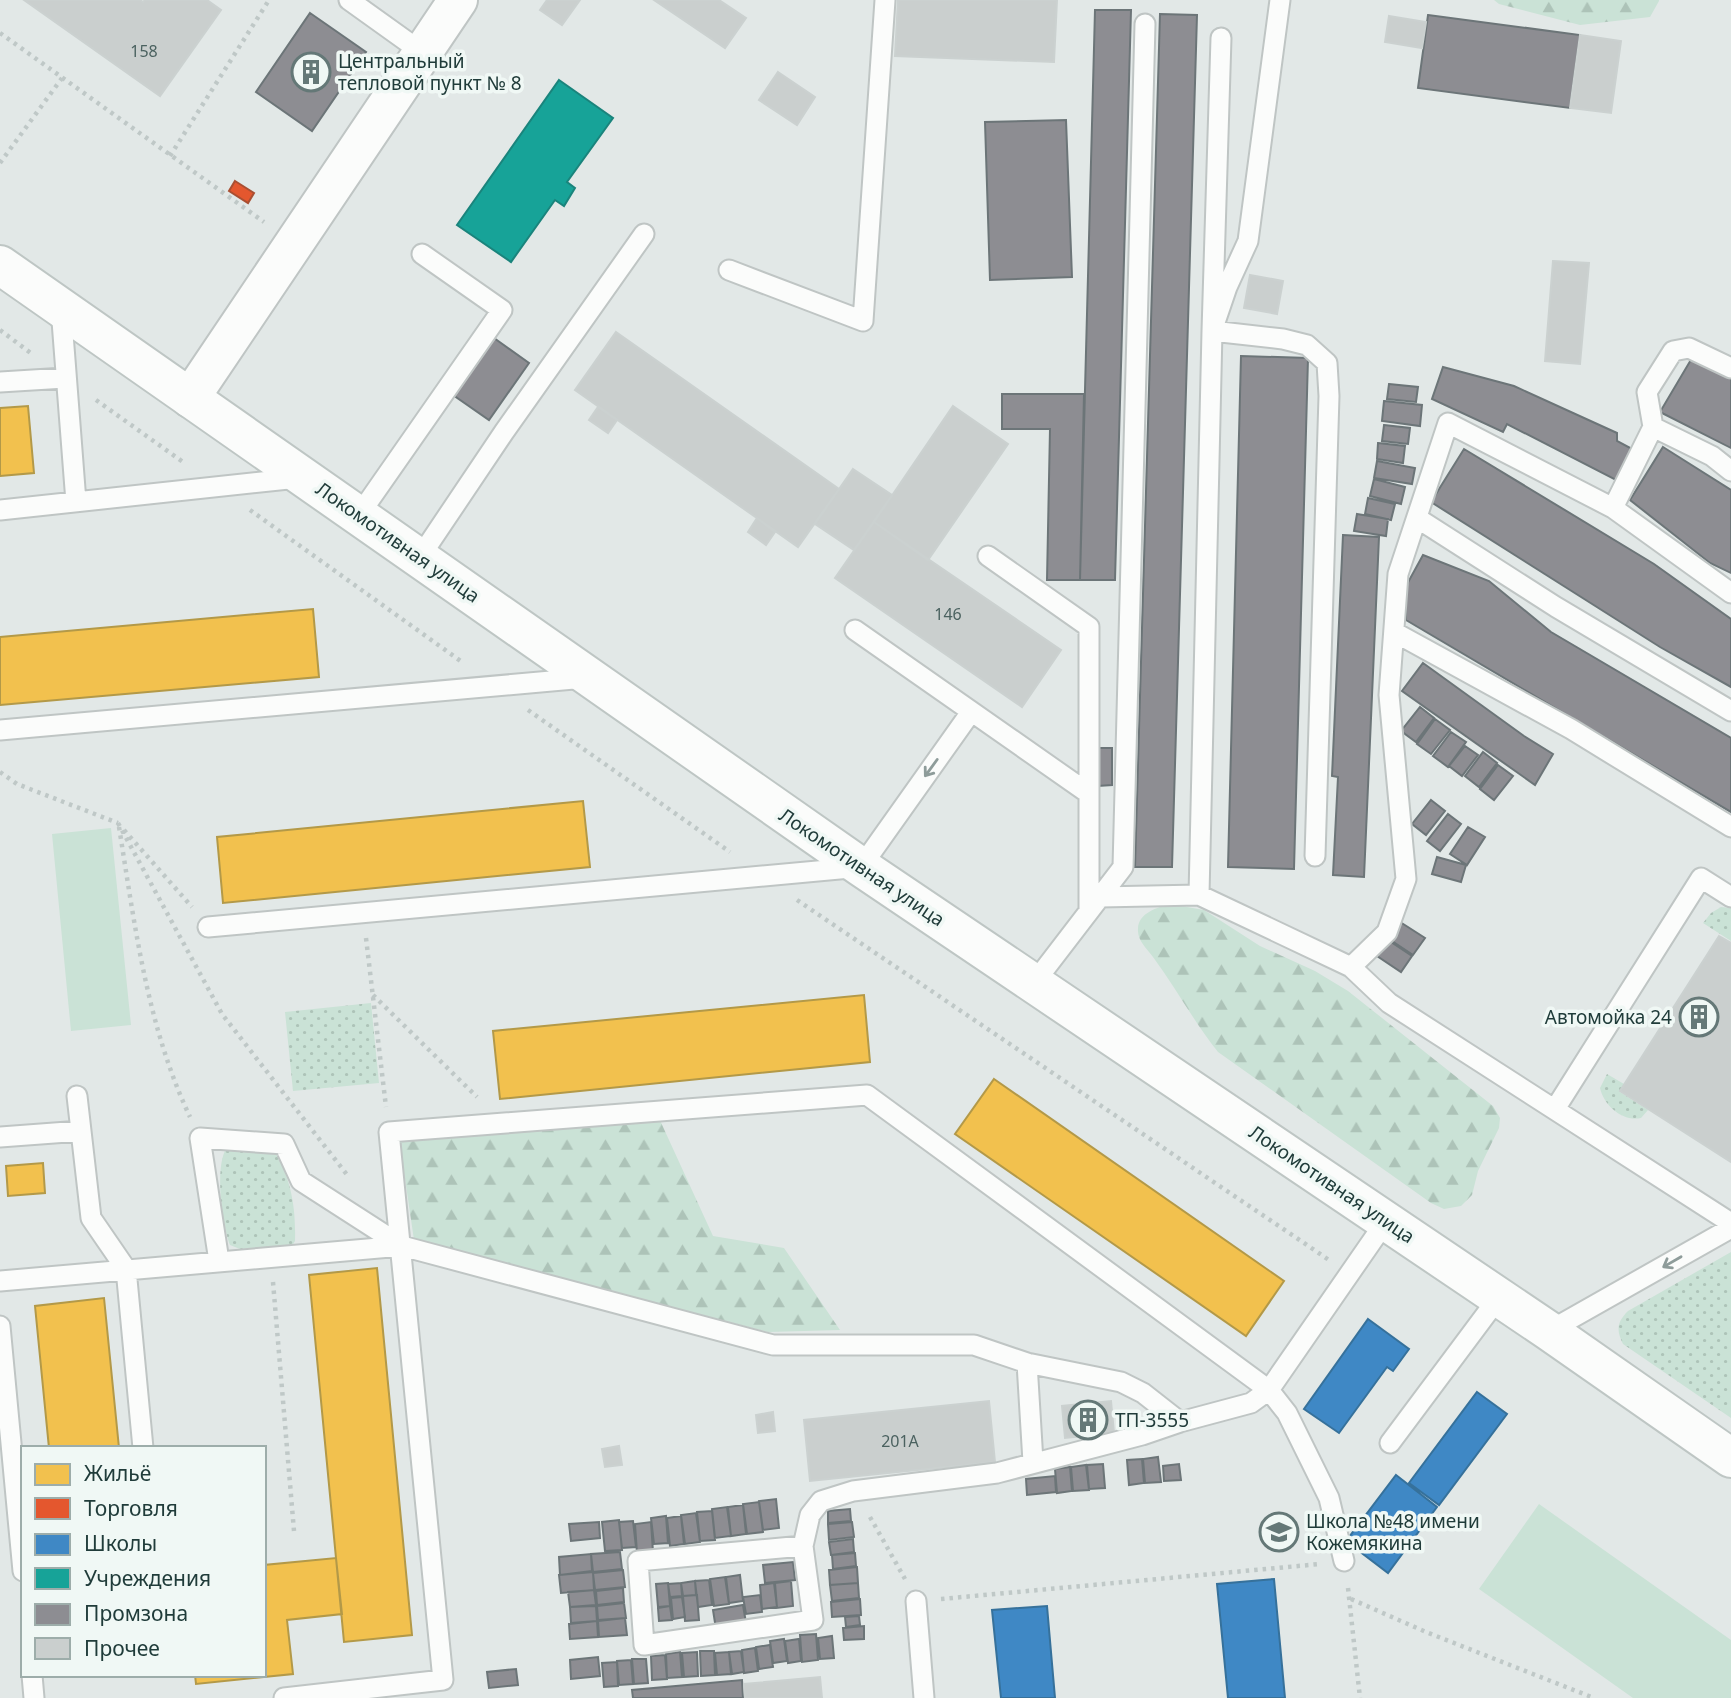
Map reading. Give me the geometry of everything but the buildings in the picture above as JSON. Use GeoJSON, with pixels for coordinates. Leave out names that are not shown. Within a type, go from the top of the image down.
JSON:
{"type":"FeatureCollection","features":[{"type":"Feature","properties":{"kind":"main road"},"geometry":{"type":"LineString","coordinates":[[190,398],[458,0]]}},
{"type":"Feature","properties":{"kind":"main road","name":"Локомотивная улица"},"geometry":{"type":"LineString","coordinates":[[0,265],[861,867],[1499,1297],[1731,1458]]}},
{"type":"Feature","properties":{"kind":"lane"},"geometry":{"type":"LineString","coordinates":[[349,0],[423,53]]}},
{"type":"Feature","properties":{"kind":"lane"},"geometry":{"type":"LineString","coordinates":[[729,270],[863,321],[885,0]]}},
{"type":"Feature","properties":{"kind":"lane"},"geometry":{"type":"LineString","coordinates":[[1212,331],[1227,287],[1248,241],[1280,0]]}},
{"type":"Feature","properties":{"kind":"lane"},"geometry":{"type":"LineString","coordinates":[[1034,983],[1123,867],[1145,24]]}},
{"type":"Feature","properties":{"kind":"lane"},"geometry":{"type":"LineString","coordinates":[[1199,895],[1221,38]]}},
{"type":"Feature","properties":{"kind":"lane"},"geometry":{"type":"LineString","coordinates":[[420,557],[504,432],[644,234]]}},
{"type":"Feature","properties":{"kind":"lane"},"geometry":{"type":"LineString","coordinates":[[359,515],[502,310],[422,254]]}},
{"type":"Feature","properties":{"kind":"lane"},"geometry":{"type":"LineString","coordinates":[[61,307],[76,502]]}},
{"type":"Feature","properties":{"kind":"lane"},"geometry":{"type":"LineString","coordinates":[[1212,331],[1283,339],[1307,345],[1327,363],[1329,396],[1315,856]]}},
{"type":"Feature","properties":{"kind":"lane"},"geometry":{"type":"LineString","coordinates":[[1614,508],[1653,427],[1647,393],[1672,351],[1689,348],[1731,368]]}},
{"type":"Feature","properties":{"kind":"lane"},"geometry":{"type":"LineString","coordinates":[[0,382],[65,378]]}},
{"type":"Feature","properties":{"kind":"lane"},"geometry":{"type":"LineString","coordinates":[[1352,967],[1387,932],[1406,879],[1389,695],[1398,574],[1448,423],[1614,508],[1731,593]]}},
{"type":"Feature","properties":{"kind":"lane"},"geometry":{"type":"LineString","coordinates":[[1653,427],[1712,456],[1731,471]]}},
{"type":"Feature","properties":{"kind":"lane"},"geometry":{"type":"LineString","coordinates":[[0,510],[305,477]]}},
{"type":"Feature","properties":{"kind":"lane"},"geometry":{"type":"LineString","coordinates":[[1417,518],[1556,607],[1731,711]]}},
{"type":"Feature","properties":{"kind":"lane"},"geometry":{"type":"LineString","coordinates":[[988,556],[1089,626],[1088,793],[1095,904]]}},
{"type":"Feature","properties":{"kind":"lane"},"geometry":{"type":"LineString","coordinates":[[855,630],[1088,793]]}},
{"type":"Feature","properties":{"kind":"lane"},"geometry":{"type":"LineString","coordinates":[[1394,632],[1571,729],[1731,827]]}},
{"type":"Feature","properties":{"kind":"lane"},"geometry":{"type":"LineString","coordinates":[[0,730],[591,678]]}},
{"type":"Feature","properties":{"kind":"lane"},"geometry":{"type":"LineString","coordinates":[[208,927],[861,867],[971,712]]}},
{"type":"Feature","properties":{"kind":"lane"},"geometry":{"type":"LineString","coordinates":[[1555,1109],[1701,878],[1731,897]]}},
{"type":"Feature","properties":{"kind":"lane"},"geometry":{"type":"LineString","coordinates":[[1095,904],[1199,895],[1352,967],[1389,1003],[1731,1226],[1549,1331]]}},
{"type":"Feature","properties":{"kind":"lane"},"geometry":{"type":"LineString","coordinates":[[284,1698],[443,1680],[389,1132],[867,1095],[1269,1390],[1287,1413],[1329,1498],[1343,1561]]}},
{"type":"Feature","properties":{"kind":"lane"},"geometry":{"type":"LineString","coordinates":[[77,1096],[91,1218],[126,1269],[143,1446]]}},
{"type":"Feature","properties":{"kind":"lane"},"geometry":{"type":"LineString","coordinates":[[0,1137],[81,1131]]}},
{"type":"Feature","properties":{"kind":"lane"},"geometry":{"type":"LineString","coordinates":[[219,1261],[200,1138],[284,1144],[301,1181],[402,1246],[773,1345],[974,1345],[1027,1363],[1121,1382],[1143,1393],[1180,1422]]}},
{"type":"Feature","properties":{"kind":"lane"},"geometry":{"type":"LineString","coordinates":[[803,1546],[638,1562],[644,1645],[813,1620],[803,1546],[810,1515],[821,1501],[853,1492],[997,1473],[1251,1403],[1269,1390],[1386,1222]]}},
{"type":"Feature","properties":{"kind":"lane"},"geometry":{"type":"LineString","coordinates":[[0,1281],[402,1246]]}},
{"type":"Feature","properties":{"kind":"lane"},"geometry":{"type":"LineString","coordinates":[[1390,1443],[1499,1297]]}},
{"type":"Feature","properties":{"kind":"lane"},"geometry":{"type":"LineString","coordinates":[[0,1326],[21,1550]]}},
{"type":"Feature","properties":{"kind":"lane"},"geometry":{"type":"LineString","coordinates":[[1027,1363],[1034,1462]]}},
{"type":"Feature","properties":{"kind":"lane"},"geometry":{"type":"LineString","coordinates":[[916,1601],[924,1698]]}},
{"type":"Feature","properties":{"kind":"lane"},"geometry":{"type":"LineString","coordinates":[[32,1677],[34,1698]]}},
{"type":"Feature","properties":{"kind":"path"},"geometry":{"type":"LineString","coordinates":[[170,156],[269,0]]}},
{"type":"Feature","properties":{"kind":"path"},"geometry":{"type":"LineString","coordinates":[[0,33],[294,244]]}},
{"type":"Feature","properties":{"kind":"path"},"geometry":{"type":"LineString","coordinates":[[0,163],[62,78]]}},
{"type":"Feature","properties":{"kind":"path"},"geometry":{"type":"LineString","coordinates":[[65,378],[763,876],[1350,1274]]}},
{"type":"Feature","properties":{"kind":"path"},"geometry":{"type":"LineString","coordinates":[[0,772],[17,784],[118,823],[181,892],[208,927]]}},
{"type":"Feature","properties":{"kind":"path"},"geometry":{"type":"LineString","coordinates":[[118,823],[136,935],[156,1028],[173,1080],[200,1138]]}},
{"type":"Feature","properties":{"kind":"path"},"geometry":{"type":"LineString","coordinates":[[118,823],[222,1014],[353,1183]]}},
{"type":"Feature","properties":{"kind":"path"},"geometry":{"type":"LineString","coordinates":[[363,913],[389,1132]]}},
{"type":"Feature","properties":{"kind":"path"},"geometry":{"type":"LineString","coordinates":[[373,995],[503,1123]]}},
{"type":"Feature","properties":{"kind":"path"},"geometry":{"type":"LineString","coordinates":[[271,1257],[294,1531]]}},
{"type":"Feature","properties":{"kind":"path"},"geometry":{"type":"LineString","coordinates":[[853,1492],[880,1532],[916,1601],[1343,1561],[1350,1599],[1360,1698]]}},
{"type":"Feature","properties":{"kind":"path"},"geometry":{"type":"LineString","coordinates":[[1350,1599],[1594,1698]]}},
{"type":"Feature","properties":{"kind":"green space"},"geometry":{"type":"Polygon","coordinates":[[[1494,0],[1659,1],[1650,17],[1580,25],[1499,4],[1494,0]]]}},
{"type":"Feature","properties":{"kind":"green space"},"geometry":{"type":"Polygon","coordinates":[[[111,828],[131,1025],[71,1031],[52,834],[111,828]]]}},
{"type":"Feature","properties":{"kind":"green space"},"geometry":{"type":"Polygon","coordinates":[[[1170,904],[1204,910],[1260,946],[1315,971],[1348,991],[1493,1106],[1500,1118],[1499,1128],[1478,1171],[1472,1195],[1461,1206],[1444,1209],[1431,1203],[1218,1052],[1139,937],[1141,919],[1155,909],[1170,904]]]}},
{"type":"Feature","properties":{"kind":"green space"},"geometry":{"type":"Polygon","coordinates":[[[1721,907],[1731,908],[1731,941],[1703,923],[1711,913],[1721,907]]]}},
{"type":"Feature","properties":{"kind":"green space"},"geometry":{"type":"Polygon","coordinates":[[[371,1003],[379,1083],[293,1091],[285,1012],[371,1003]]]}},
{"type":"Feature","properties":{"kind":"green space"},"geometry":{"type":"Polygon","coordinates":[[[1607,1074],[1624,1084],[1620,1092],[1648,1110],[1641,1118],[1621,1115],[1606,1101],[1600,1088],[1607,1074]]]}},
{"type":"Feature","properties":{"kind":"green space"},"geometry":{"type":"Polygon","coordinates":[[[658,1116],[713,1236],[784,1248],[840,1330],[768,1332],[414,1240],[399,1138],[658,1116]]]}},
{"type":"Feature","properties":{"kind":"green space"},"geometry":{"type":"Polygon","coordinates":[[[229,1145],[272,1147],[284,1169],[291,1192],[295,1228],[295,1241],[292,1246],[240,1249],[230,1245],[220,1193],[221,1164],[229,1145]]]}},
{"type":"Feature","properties":{"kind":"green space"},"geometry":{"type":"Polygon","coordinates":[[[1731,1252],[1731,1418],[1623,1344],[1619,1330],[1628,1311],[1731,1252]]]}},
{"type":"Feature","properties":{"kind":"green space"},"geometry":{"type":"Polygon","coordinates":[[[1539,1504],[1731,1640],[1731,1698],[1633,1698],[1479,1589],[1539,1504]]]}},
{"type":"Feature","properties":{"kind":"place","name":"Центральный тепловой пункт № 8"},"geometry":{"type":"Point","coordinates":[311,72]}},
{"type":"Feature","properties":{"kind":"place","name":"Автомойка 24"},"geometry":{"type":"Point","coordinates":[1699,1017]}},
{"type":"Feature","properties":{"kind":"place","name":"ТП-3555"},"geometry":{"type":"Point","coordinates":[1088,1420]}},
{"type":"Feature","properties":{"kind":"place","name":"Школа №48 имени Кожемякина"},"geometry":{"type":"Point","coordinates":[1279,1532]}}]}
